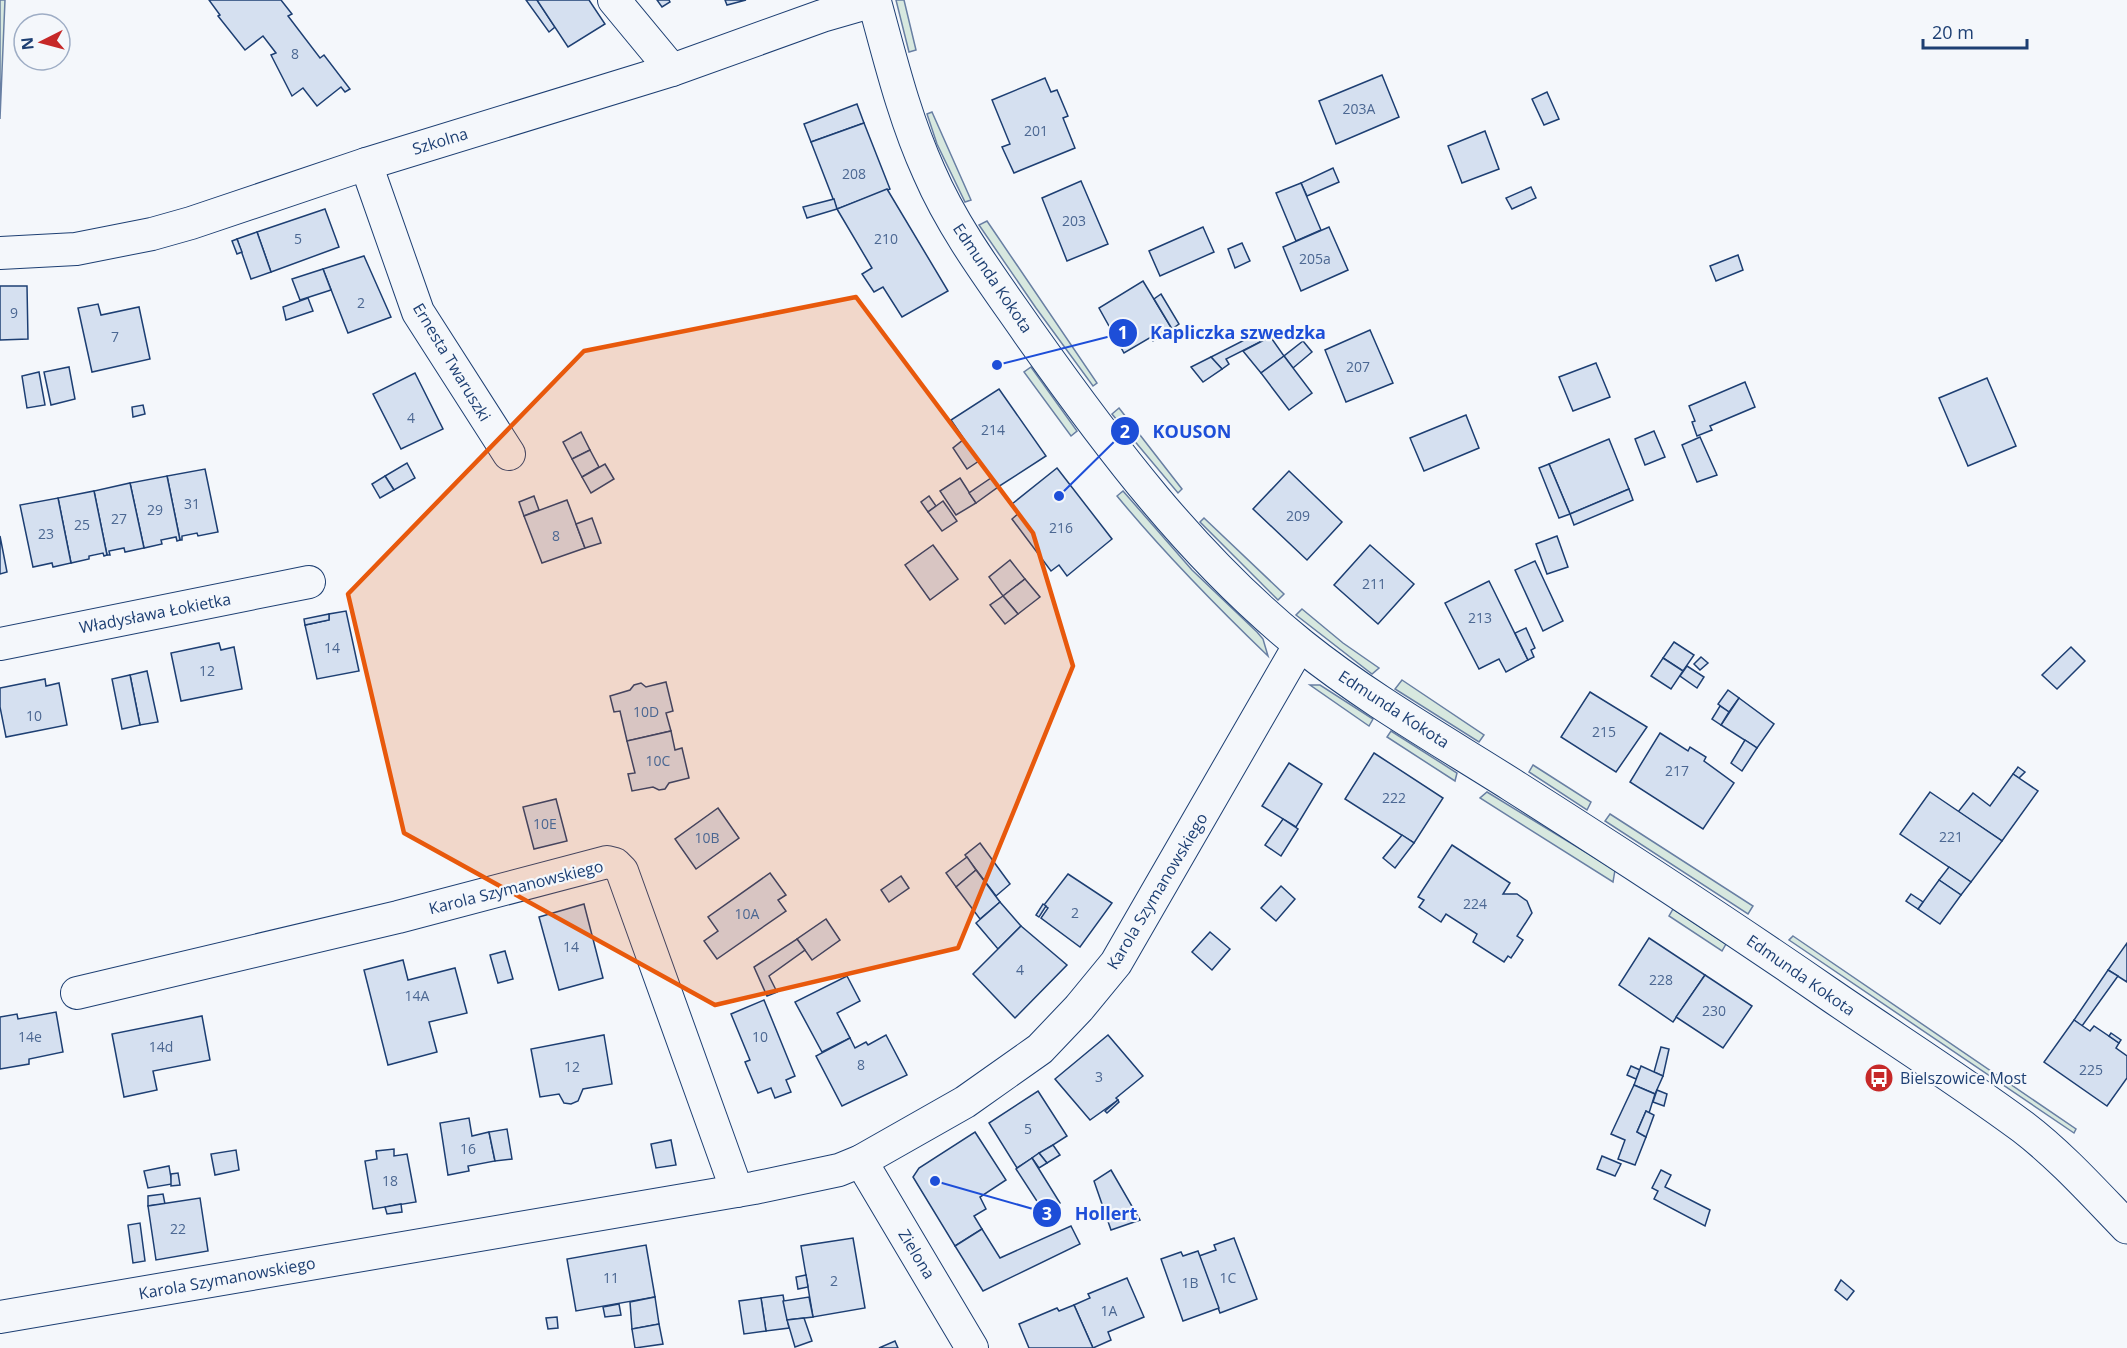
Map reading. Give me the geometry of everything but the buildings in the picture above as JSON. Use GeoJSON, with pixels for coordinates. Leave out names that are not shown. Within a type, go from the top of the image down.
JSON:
{"type":"FeatureCollection","features":[{"type":"Feature","properties":{"kind":"street"},"geometry":{"type":"LineString","coordinates":[[614,0],[672,70]]}},
{"type":"Feature","properties":{"kind":"street","name":"Szkolna"},"geometry":{"type":"LineString","coordinates":[[0,253],[76,249],[191,224],[366,164],[672,70],[822,16],[874,0]]}},
{"type":"Feature","properties":{"kind":"street","name":"Edmunda Kokota"},"geometry":{"type":"LineString","coordinates":[[874,0],[904,109],[917,146],[948,210],[983,268],[1142,484],[1224,575],[1300,644],[1393,711],[1736,930],[2025,1129],[2078,1176],[2127,1227]]}},
{"type":"Feature","properties":{"kind":"street","name":"Ernesta Twaruszki"},"geometry":{"type":"LineString","coordinates":[[366,164],[418,312],[509,454]]}},
{"type":"Feature","properties":{"kind":"street","name":"Władysława Łokietka"},"geometry":{"type":"LineString","coordinates":[[0,644],[309,582]]}},
{"type":"Feature","properties":{"kind":"street","name":"Karola Szymanowskiego"},"geometry":{"type":"LineString","coordinates":[[0,1317],[737,1191],[812,1177],[861,1161],[965,1102],[1031,1056],[1079,1008],[1116,963],[1300,644]]}},
{"type":"Feature","properties":{"kind":"street","name":"Karola Szymanowskiego"},"geometry":{"type":"LineString","coordinates":[[77,993],[398,917],[607,862],[615,864],[622,871],[737,1191]]}},
{"type":"Feature","properties":{"kind":"street","name":"Zielona"},"geometry":{"type":"LineString","coordinates":[[861,1161],[972,1348]]}},
{"type":"Feature","properties":{"kind":"highlighted area"},"geometry":{"type":"Polygon","coordinates":[[[856,297],[1033,533],[1073,666],[958,948],[715,1005],[404,833],[348,594],[584,351],[856,297]]]}},
{"type":"Feature","properties":{"kind":"shaded area"},"geometry":{"type":"Polygon","coordinates":[[[0,0],[5,0],[0,119],[0,0]]]}},
{"type":"Feature","properties":{"kind":"shaded area"},"geometry":{"type":"Polygon","coordinates":[[[896,0],[904,0],[916,50],[909,52],[896,0]]]}},
{"type":"Feature","properties":{"kind":"shaded area"},"geometry":{"type":"Polygon","coordinates":[[[932,112],[971,200],[965,202],[937,144],[927,114],[932,112]]]}},
{"type":"Feature","properties":{"kind":"shaded area"},"geometry":{"type":"Polygon","coordinates":[[[987,221],[1097,383],[1093,386],[979,225],[987,221]]]}},
{"type":"Feature","properties":{"kind":"shaded area"},"geometry":{"type":"Polygon","coordinates":[[[1031,367],[1077,431],[1071,436],[1024,372],[1031,367]]]}},
{"type":"Feature","properties":{"kind":"shaded area"},"geometry":{"type":"Polygon","coordinates":[[[1119,408],[1182,489],[1178,493],[1112,414],[1119,408]]]}},
{"type":"Feature","properties":{"kind":"shaded area"},"geometry":{"type":"Polygon","coordinates":[[[1123,491],[1192,570],[1257,632],[1263,639],[1268,656],[1153,538],[1117,496],[1123,491]]]}},
{"type":"Feature","properties":{"kind":"shaded area"},"geometry":{"type":"Polygon","coordinates":[[[1204,518],[1284,594],[1278,600],[1200,522],[1204,518]]]}},
{"type":"Feature","properties":{"kind":"shaded area"},"geometry":{"type":"Polygon","coordinates":[[[1302,609],[1343,643],[1379,668],[1372,674],[1296,615],[1302,609]]]}},
{"type":"Feature","properties":{"kind":"shaded area"},"geometry":{"type":"Polygon","coordinates":[[[1402,680],[1484,735],[1479,742],[1395,689],[1402,680]]]}},
{"type":"Feature","properties":{"kind":"shaded area"},"geometry":{"type":"Polygon","coordinates":[[[1310,685],[1320,685],[1373,719],[1369,726],[1310,685]]]}},
{"type":"Feature","properties":{"kind":"shaded area"},"geometry":{"type":"Polygon","coordinates":[[[1391,731],[1457,773],[1455,781],[1387,737],[1391,731]]]}},
{"type":"Feature","properties":{"kind":"shaded area"},"geometry":{"type":"Polygon","coordinates":[[[1533,765],[1591,802],[1587,810],[1529,772],[1533,765]]]}},
{"type":"Feature","properties":{"kind":"shaded area"},"geometry":{"type":"Polygon","coordinates":[[[1487,792],[1615,870],[1613,882],[1480,798],[1487,792]]]}},
{"type":"Feature","properties":{"kind":"shaded area"},"geometry":{"type":"Polygon","coordinates":[[[1610,814],[1753,906],[1748,914],[1605,821],[1610,814]]]}},
{"type":"Feature","properties":{"kind":"shaded area"},"geometry":{"type":"Polygon","coordinates":[[[1673,909],[1726,944],[1722,951],[1669,916],[1673,909]]]}},
{"type":"Feature","properties":{"kind":"shaded area"},"geometry":{"type":"Polygon","coordinates":[[[1793,936],[2076,1129],[2074,1133],[1789,940],[1793,936]]]}},
{"type":"Feature","properties":{"kind":"place","name":"Kapliczka szwedzka"},"geometry":{"type":"Point","coordinates":[997,365]}},
{"type":"Feature","properties":{"kind":"place","name":"KOUSON"},"geometry":{"type":"Point","coordinates":[1059,496]}},
{"type":"Feature","properties":{"kind":"place","name":"Bielszowice Most"},"geometry":{"type":"Point","coordinates":[1879,1078]}},
{"type":"Feature","properties":{"kind":"place","name":"Hollert"},"geometry":{"type":"Point","coordinates":[935,1181]}}]}
